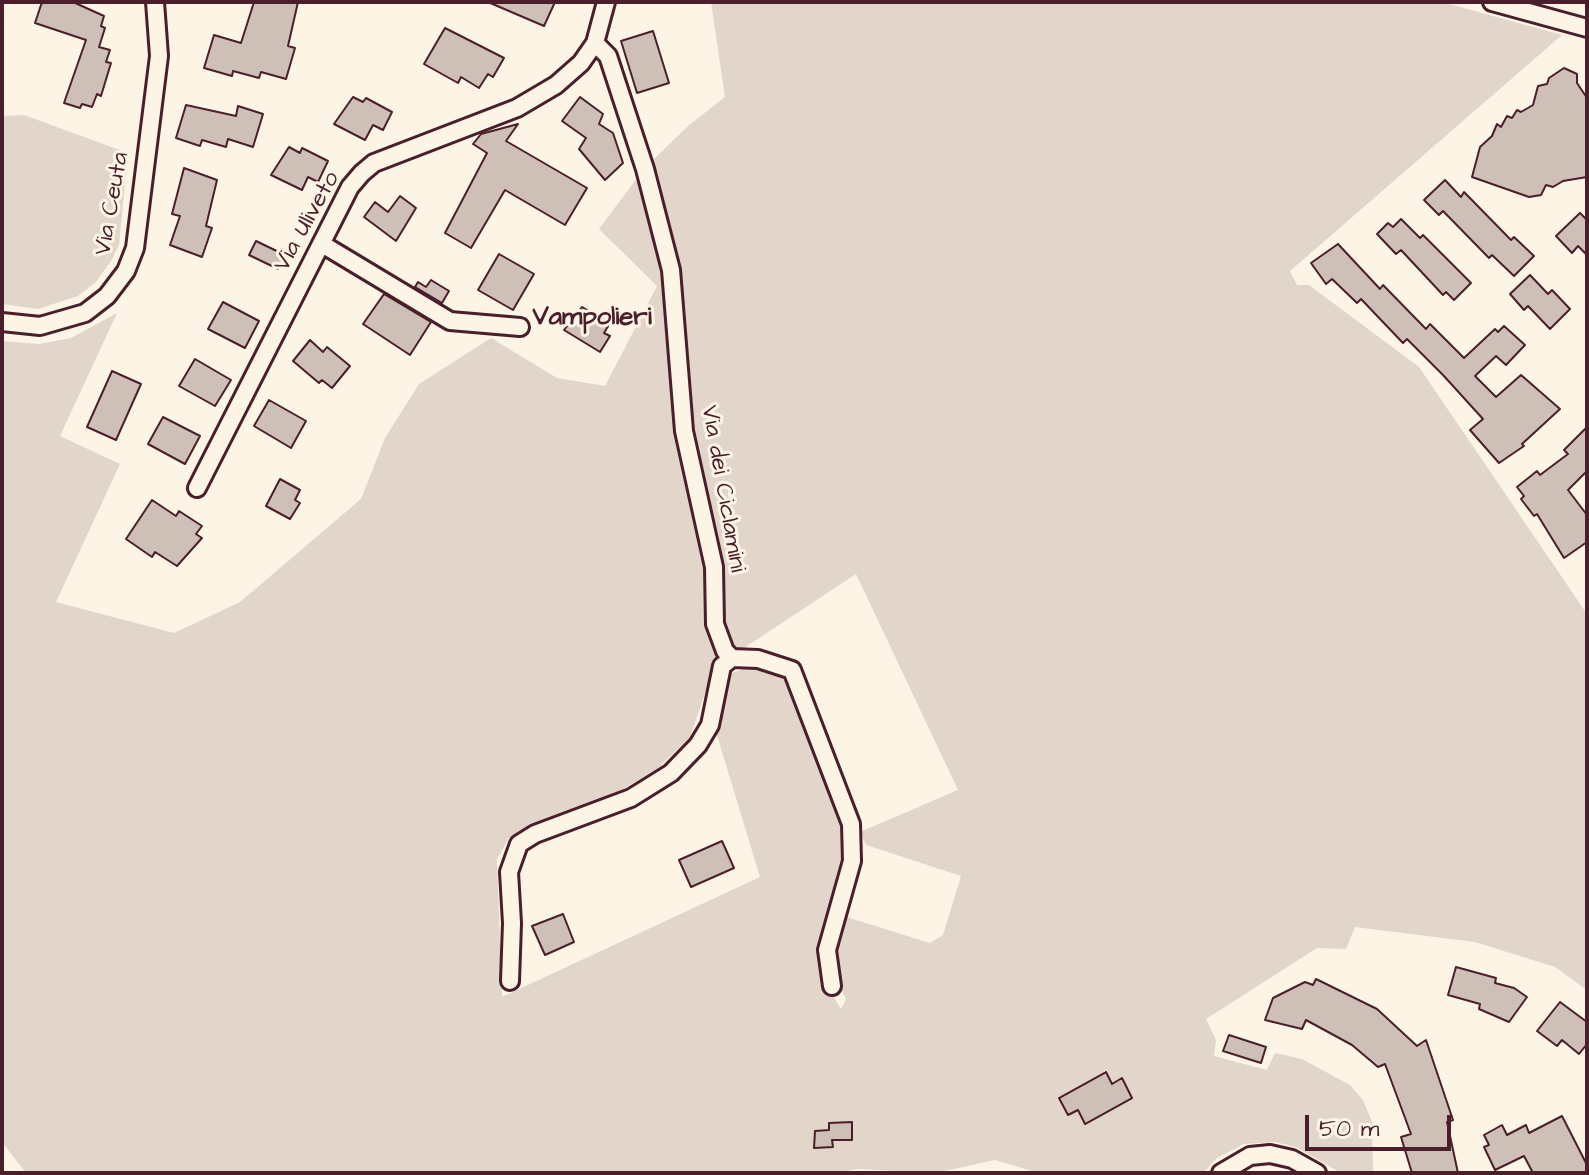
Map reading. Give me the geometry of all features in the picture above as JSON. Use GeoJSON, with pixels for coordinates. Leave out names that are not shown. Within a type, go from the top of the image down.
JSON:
{"type":"FeatureCollection","features":[{"type":"Feature","properties":{"kind":"street","name":"Via Ceuta"},"geometry":{"type":"LineString","coordinates":[[2,322],[40,326],[85,313],[107,296],[126,271],[135,248],[159,56],[155,2]]}},
{"type":"Feature","properties":{"kind":"street","name":"Via Uliveto"},"geometry":{"type":"LineString","coordinates":[[197,488],[350,187],[374,163],[517,108],[556,85],[581,63],[595,43],[606,2]]}},
{"type":"Feature","properties":{"kind":"street"},"geometry":{"type":"LineString","coordinates":[[1492,2],[1587,28]]}},
{"type":"Feature","properties":{"kind":"street","name":"Via dei Ciclamini"},"geometry":{"type":"LineString","coordinates":[[595,43],[608,56],[645,169],[671,270],[684,431],[714,567],[715,624],[725,651],[732,658]]}},
{"type":"Feature","properties":{"kind":"street"},"geometry":{"type":"LineString","coordinates":[[322,244],[450,321],[520,327]]}},
{"type":"Feature","properties":{"kind":"street"},"geometry":{"type":"LineString","coordinates":[[510,981],[512,912],[509,872],[519,844],[535,834],[631,798],[671,773],[698,745],[710,725],[722,666],[732,658],[758,659],[792,670],[851,824],[852,861],[827,950],[832,986]]}},
{"type":"Feature","properties":{"kind":"street"},"geometry":{"type":"LineString","coordinates":[[1221,1173],[1250,1156],[1270,1154],[1292,1159],[1317,1173]]}},
{"type":"Feature","properties":{"kind":"shaded area"},"geometry":{"type":"Polygon","coordinates":[[[711,2],[1442,2],[1562,35],[1290,271],[1297,285],[1309,285],[1419,367],[1587,614],[1587,990],[1555,967],[1475,942],[1355,927],[1346,949],[1317,948],[1206,1019],[1216,1040],[1214,1056],[1267,1070],[1275,1053],[1302,1059],[1350,1085],[1363,1100],[1372,1122],[1373,1173],[1341,1173],[1296,1147],[1275,1142],[1244,1144],[1217,1158],[1203,1173],[1039,1173],[995,1160],[935,1173],[857,1169],[838,1173],[26,1173],[2,1142],[2,341],[39,344],[71,338],[117,313],[60,436],[120,464],[56,602],[174,633],[240,602],[361,499],[385,438],[419,384],[491,338],[557,378],[605,386],[657,286],[599,229],[640,174],[667,276],[680,436],[710,572],[716,661],[690,737],[658,768],[618,792],[509,838],[497,859],[502,997],[760,877],[716,732],[719,699],[728,674],[754,666],[785,672],[848,828],[844,858],[817,947],[820,975],[841,1009],[846,999],[834,975],[831,951],[840,915],[930,943],[943,935],[961,876],[866,845],[860,832],[958,790],[856,574],[741,650],[729,646],[720,626],[718,562],[689,426],[674,264],[649,164],[688,126],[725,97],[711,2]]]}},
{"type":"Feature","properties":{"kind":"shaded area"},"geometry":{"type":"Polygon","coordinates":[[[24,115],[128,153],[119,245],[111,261],[96,282],[78,296],[38,309],[2,304],[2,116],[24,115]]]}},
{"type":"Feature","properties":{"kind":"building"},"geometry":{"type":"Polygon","coordinates":[[[42,2],[73,2],[104,16],[101,26],[105,28],[99,47],[110,50],[106,62],[111,63],[101,96],[97,94],[92,107],[82,104],[80,108],[64,103],[86,40],[35,23],[42,2]]]}},
{"type":"Feature","properties":{"kind":"building"},"geometry":{"type":"Polygon","coordinates":[[[254,2],[298,2],[288,46],[295,48],[286,79],[261,72],[259,78],[233,71],[232,76],[204,68],[214,35],[241,43],[254,2]]]}},
{"type":"Feature","properties":{"kind":"building"},"geometry":{"type":"Polygon","coordinates":[[[488,2],[555,2],[544,26],[488,2]]]}},
{"type":"Feature","properties":{"kind":"building"},"geometry":{"type":"Polygon","coordinates":[[[445,28],[504,58],[493,77],[488,74],[479,88],[461,77],[458,83],[424,64],[445,28]]]}},
{"type":"Feature","properties":{"kind":"building"},"geometry":{"type":"Polygon","coordinates":[[[653,31],[669,83],[637,93],[621,41],[653,31]]]}},
{"type":"Feature","properties":{"kind":"building"},"geometry":{"type":"Polygon","coordinates":[[[1564,68],[1577,74],[1577,83],[1587,98],[1587,177],[1563,181],[1553,187],[1546,185],[1541,195],[1529,197],[1472,177],[1480,147],[1492,136],[1497,124],[1501,127],[1507,116],[1512,118],[1517,110],[1521,112],[1533,105],[1538,86],[1547,84],[1549,78],[1564,68]]]}},
{"type":"Feature","properties":{"kind":"building"},"geometry":{"type":"Polygon","coordinates":[[[353,97],[363,102],[366,98],[392,112],[383,130],[373,125],[365,140],[334,124],[353,97]]]}},
{"type":"Feature","properties":{"kind":"building"},"geometry":{"type":"Polygon","coordinates":[[[580,97],[603,114],[599,124],[613,133],[623,163],[605,180],[579,149],[586,138],[562,121],[580,97]]]}},
{"type":"Feature","properties":{"kind":"building"},"geometry":{"type":"Polygon","coordinates":[[[186,105],[236,116],[238,106],[263,114],[253,147],[228,139],[226,147],[202,140],[200,146],[176,138],[186,105]]]}},
{"type":"Feature","properties":{"kind":"building"},"geometry":{"type":"Polygon","coordinates":[[[518,124],[506,141],[587,188],[565,225],[505,190],[471,248],[445,233],[487,153],[473,144],[481,134],[518,124]]]}},
{"type":"Feature","properties":{"kind":"building"},"geometry":{"type":"Polygon","coordinates":[[[289,147],[300,153],[302,148],[328,161],[318,182],[308,177],[302,190],[271,175],[289,147]]]}},
{"type":"Feature","properties":{"kind":"building"},"geometry":{"type":"Polygon","coordinates":[[[184,168],[217,180],[206,226],[212,228],[202,257],[170,245],[180,216],[172,214],[184,168]]]}},
{"type":"Feature","properties":{"kind":"building"},"geometry":{"type":"Polygon","coordinates":[[[1445,180],[1461,197],[1464,192],[1511,240],[1514,237],[1534,256],[1514,276],[1492,255],[1489,258],[1443,211],[1439,215],[1424,200],[1445,180]]]}},
{"type":"Feature","properties":{"kind":"building"},"geometry":{"type":"Polygon","coordinates":[[[400,196],[416,208],[396,241],[364,217],[375,202],[388,212],[400,196]]]}},
{"type":"Feature","properties":{"kind":"building"},"geometry":{"type":"Polygon","coordinates":[[[1580,213],[1587,220],[1587,255],[1578,246],[1572,253],[1556,236],[1580,213]]]}},
{"type":"Feature","properties":{"kind":"building"},"geometry":{"type":"Polygon","coordinates":[[[1401,219],[1420,238],[1423,235],[1471,283],[1454,300],[1446,292],[1443,295],[1401,250],[1396,254],[1377,234],[1388,223],[1393,227],[1401,219]]]}},
{"type":"Feature","properties":{"kind":"building"},"geometry":{"type":"Polygon","coordinates":[[[256,241],[285,255],[278,269],[249,255],[256,241]]]}},
{"type":"Feature","properties":{"kind":"building"},"geometry":{"type":"Polygon","coordinates":[[[1338,244],[1380,289],[1383,285],[1426,329],[1430,324],[1464,358],[1495,329],[1498,332],[1504,326],[1525,345],[1506,365],[1496,356],[1475,376],[1496,397],[1521,375],[1560,409],[1522,444],[1524,446],[1499,463],[1470,430],[1483,419],[1443,375],[1407,339],[1403,343],[1361,299],[1357,303],[1332,279],[1326,284],[1311,263],[1338,244]]]}},
{"type":"Feature","properties":{"kind":"building"},"geometry":{"type":"Polygon","coordinates":[[[499,254],[534,274],[513,310],[478,290],[499,254]]]}},
{"type":"Feature","properties":{"kind":"building"},"geometry":{"type":"Polygon","coordinates":[[[1530,275],[1548,294],[1552,290],[1570,309],[1550,329],[1528,306],[1524,310],[1510,294],[1530,275]]]}},
{"type":"Feature","properties":{"kind":"building"},"geometry":{"type":"Polygon","coordinates":[[[431,280],[449,291],[442,303],[415,287],[418,282],[426,287],[431,280]]]}},
{"type":"Feature","properties":{"kind":"building"},"geometry":{"type":"Polygon","coordinates":[[[384,294],[431,322],[410,355],[363,324],[384,294]]]}},
{"type":"Feature","properties":{"kind":"building"},"geometry":{"type":"Polygon","coordinates":[[[223,302],[259,321],[245,348],[208,329],[223,302]]]}},
{"type":"Feature","properties":{"kind":"building"},"geometry":{"type":"Polygon","coordinates":[[[582,307],[610,323],[604,333],[610,336],[600,352],[564,330],[582,307]]]}},
{"type":"Feature","properties":{"kind":"building"},"geometry":{"type":"Polygon","coordinates":[[[310,340],[323,352],[327,347],[350,366],[332,388],[322,380],[319,383],[293,361],[310,340]]]}},
{"type":"Feature","properties":{"kind":"building"},"geometry":{"type":"Polygon","coordinates":[[[195,359],[231,380],[215,406],[179,386],[195,359]]]}},
{"type":"Feature","properties":{"kind":"building"},"geometry":{"type":"Polygon","coordinates":[[[112,371],[141,384],[116,440],[87,427],[112,371]]]}},
{"type":"Feature","properties":{"kind":"building"},"geometry":{"type":"Polygon","coordinates":[[[269,400],[306,421],[291,448],[254,426],[269,400]]]}},
{"type":"Feature","properties":{"kind":"building"},"geometry":{"type":"Polygon","coordinates":[[[163,417],[200,436],[185,464],[148,444],[163,417]]]}},
{"type":"Feature","properties":{"kind":"building"},"geometry":{"type":"Polygon","coordinates":[[[1587,427],[1587,471],[1568,490],[1587,515],[1587,542],[1564,558],[1537,514],[1534,516],[1521,499],[1524,496],[1517,487],[1537,471],[1540,475],[1568,454],[1564,450],[1587,427]]]}},
{"type":"Feature","properties":{"kind":"building"},"geometry":{"type":"Polygon","coordinates":[[[280,479],[300,490],[295,500],[300,503],[290,519],[266,506],[280,479]]]}},
{"type":"Feature","properties":{"kind":"building"},"geometry":{"type":"Polygon","coordinates":[[[152,500],[176,516],[179,511],[202,526],[196,534],[202,538],[177,566],[155,552],[152,557],[126,539],[152,500]]]}},
{"type":"Feature","properties":{"kind":"building"},"geometry":{"type":"Polygon","coordinates":[[[722,841],[734,868],[691,887],[679,860],[722,841]]]}},
{"type":"Feature","properties":{"kind":"building"},"geometry":{"type":"Polygon","coordinates":[[[563,914],[574,942],[545,955],[532,926],[563,914]]]}},
{"type":"Feature","properties":{"kind":"building"},"geometry":{"type":"Polygon","coordinates":[[[1456,967],[1496,978],[1495,983],[1514,988],[1527,997],[1509,1022],[1479,1009],[1480,1004],[1448,995],[1456,967]]]}},
{"type":"Feature","properties":{"kind":"building"},"geometry":{"type":"Polygon","coordinates":[[[1316,979],[1377,1009],[1417,1046],[1426,1040],[1453,1120],[1447,1122],[1458,1173],[1412,1173],[1401,1137],[1411,1134],[1385,1064],[1378,1067],[1352,1045],[1306,1020],[1302,1029],[1265,1020],[1273,998],[1305,982],[1313,985],[1316,979]]]}},
{"type":"Feature","properties":{"kind":"building"},"geometry":{"type":"Polygon","coordinates":[[[1560,1002],[1587,1022],[1587,1044],[1579,1054],[1562,1040],[1557,1046],[1537,1031],[1560,1002]]]}},
{"type":"Feature","properties":{"kind":"building"},"geometry":{"type":"Polygon","coordinates":[[[1229,1035],[1266,1047],[1261,1063],[1223,1051],[1229,1035]]]}},
{"type":"Feature","properties":{"kind":"building"},"geometry":{"type":"Polygon","coordinates":[[[1106,1072],[1112,1084],[1122,1078],[1132,1098],[1085,1124],[1078,1110],[1068,1115],[1059,1098],[1106,1072]]]}},
{"type":"Feature","properties":{"kind":"building"},"geometry":{"type":"Polygon","coordinates":[[[1562,1116],[1587,1165],[1587,1173],[1533,1173],[1524,1156],[1495,1170],[1484,1147],[1489,1145],[1484,1135],[1502,1125],[1507,1135],[1526,1125],[1529,1133],[1562,1116]]]}},
{"type":"Feature","properties":{"kind":"building"},"geometry":{"type":"Polygon","coordinates":[[[852,1122],[852,1140],[832,1140],[833,1147],[814,1148],[815,1131],[829,1130],[829,1123],[852,1122]]]}},
{"type":"Feature","properties":{"kind":"district","name":"Vampolieri"},"geometry":{"type":"Point","coordinates":[592,319]}}]}
